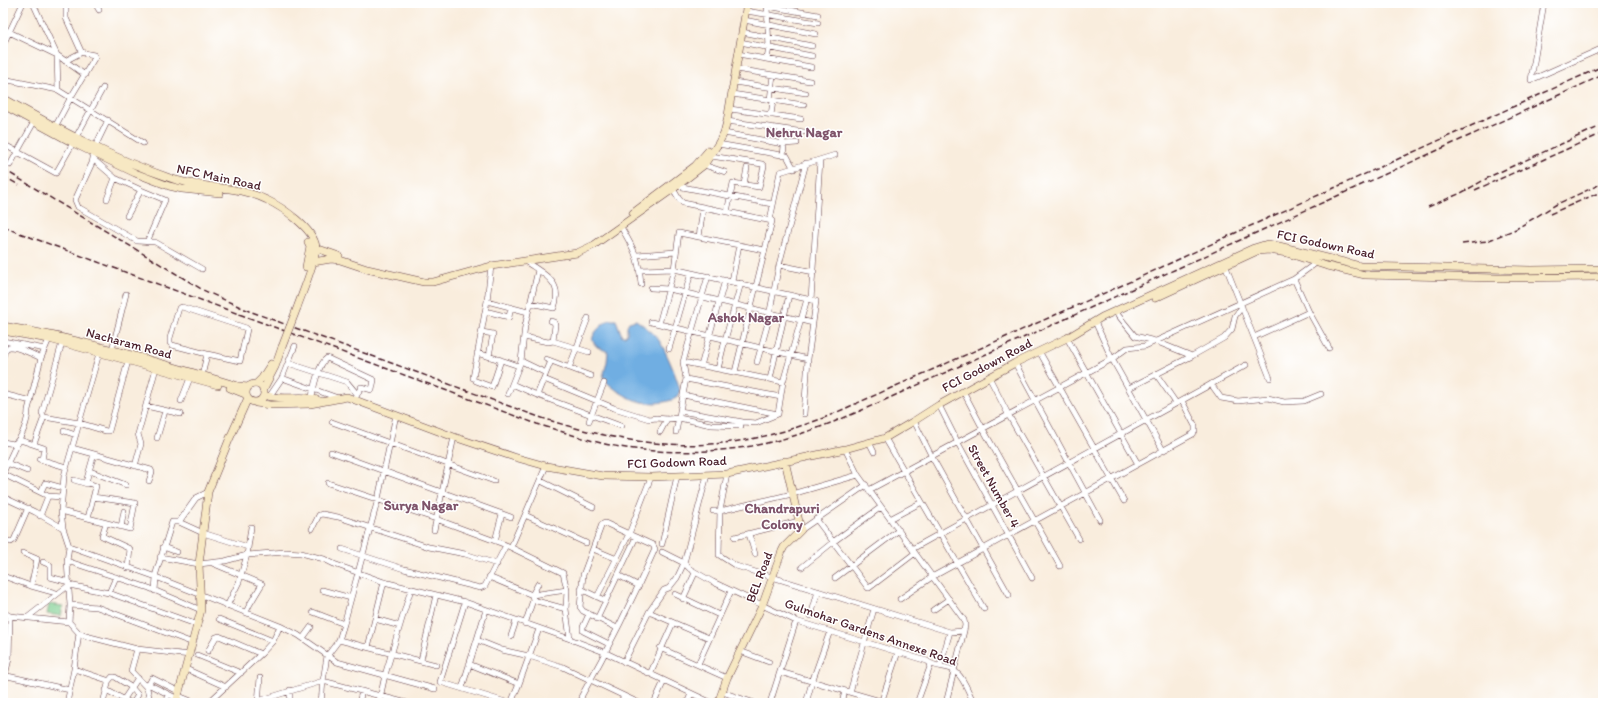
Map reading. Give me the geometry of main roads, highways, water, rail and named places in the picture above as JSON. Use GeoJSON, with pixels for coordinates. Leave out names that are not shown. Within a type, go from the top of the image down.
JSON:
{"type":"FeatureCollection","features":[{"type":"Feature","properties":{"kind":"water"},"geometry":{"type":"Polygon","coordinates":[[[610,320],[616,320],[622,336],[627,334],[627,326],[629,322],[636,320],[651,331],[658,339],[667,356],[679,386],[680,391],[676,398],[659,403],[646,403],[632,399],[605,381],[603,377],[608,352],[596,346],[593,338],[595,332],[604,323],[610,320]]]}},
{"type":"Feature","properties":{"kind":"railway"},"geometry":{"type":"LineString","coordinates":[[3,169],[203,290],[249,311],[539,417],[565,425],[618,438],[644,442],[696,445],[723,443],[770,435],[799,427],[826,417],[1136,279],[1603,66]]}},
{"type":"Feature","properties":{"kind":"railway"},"geometry":{"type":"LineString","coordinates":[[3,227],[537,424],[589,440],[620,447],[669,452],[719,450],[773,442],[813,430],[852,415],[1603,75]]}},
{"type":"Feature","properties":{"kind":"railway"},"geometry":{"type":"LineString","coordinates":[[1428,207],[1461,193],[1493,175],[1603,125]]}},
{"type":"Feature","properties":{"kind":"railway"},"geometry":{"type":"LineString","coordinates":[[1475,190],[1603,133]]}},
{"type":"Feature","properties":{"kind":"railway"},"geometry":{"type":"LineString","coordinates":[[3,176],[19,185]]}},
{"type":"Feature","properties":{"kind":"railway"},"geometry":{"type":"LineString","coordinates":[[1462,244],[1487,241],[1516,229],[1557,204],[1603,183]]}},
{"type":"Feature","properties":{"kind":"railway"},"geometry":{"type":"LineString","coordinates":[[1550,214],[1603,191]]}},
{"type":"Feature","properties":{"kind":"district","name":"Nehru Nagar"},"geometry":{"type":"Point","coordinates":[804,132]}},
{"type":"Feature","properties":{"kind":"district","name":"Ashok Nagar"},"geometry":{"type":"Point","coordinates":[746,317]}},
{"type":"Feature","properties":{"kind":"district","name":"Surya Nagar"},"geometry":{"type":"Point","coordinates":[421,505]}},
{"type":"Feature","properties":{"kind":"district","name":"Chandrapuri Colony"},"geometry":{"type":"Point","coordinates":[782,516]}}]}
